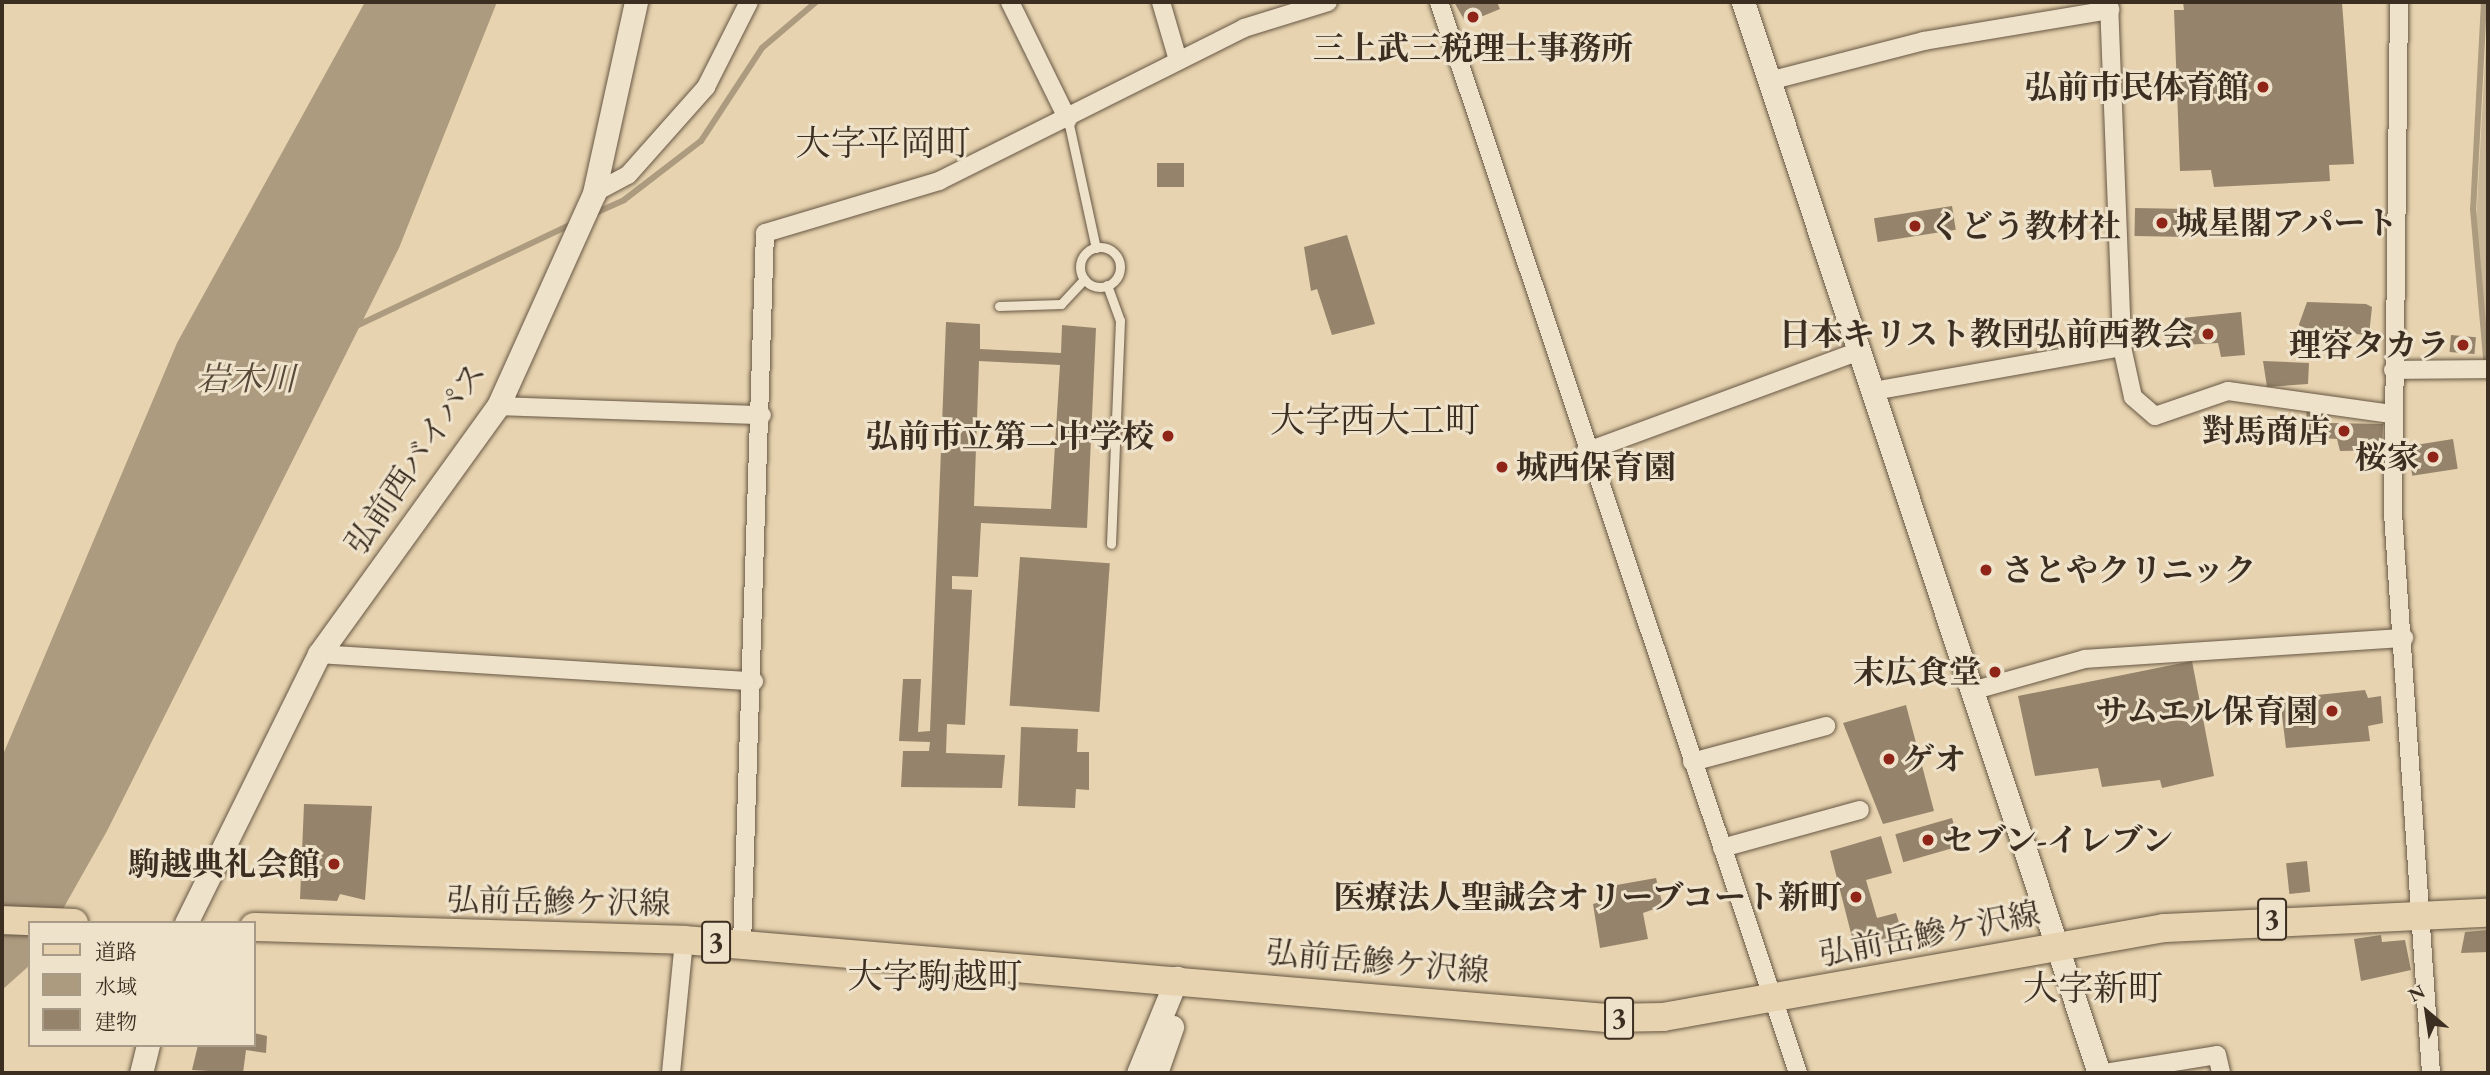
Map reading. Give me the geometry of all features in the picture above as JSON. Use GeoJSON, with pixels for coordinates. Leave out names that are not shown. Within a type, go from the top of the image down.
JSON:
{"type":"FeatureCollection","features":[{"type":"Feature","properties":{"kind":"main road","name":"弘前岳鰺ケ沢線"},"geometry":{"type":"LineString","coordinates":[[256,927],[684,940],[1177,978],[1607,1018],[1663,1017],[2164,928],[2422,912],[2488,913]]}},
{"type":"Feature","properties":{"kind":"main road"},"geometry":{"type":"LineString","coordinates":[[2,920],[28,921]]}},
{"type":"Feature","properties":{"kind":"street","name":"弘前西バイパス"},"geometry":{"type":"LineString","coordinates":[[187,921],[318,654],[498,406],[594,192],[636,2]]}},
{"type":"Feature","properties":{"kind":"street"},"geometry":{"type":"LineString","coordinates":[[594,192],[628,175],[706,87],[748,2]]}},
{"type":"Feature","properties":{"kind":"street"},"geometry":{"type":"LineString","coordinates":[[1010,2],[1068,120]]}},
{"type":"Feature","properties":{"kind":"street"},"geometry":{"type":"LineString","coordinates":[[1161,2],[1178,60]]}},
{"type":"Feature","properties":{"kind":"street"},"geometry":{"type":"LineString","coordinates":[[742,944],[754,681],[765,233],[939,181],[1068,120],[1178,60],[1244,28],[1328,2]]}},
{"type":"Feature","properties":{"kind":"street"},"geometry":{"type":"LineString","coordinates":[[1439,2],[1585,452],[1798,1073]]}},
{"type":"Feature","properties":{"kind":"street"},"geometry":{"type":"LineString","coordinates":[[1743,2],[2099,1073]]}},
{"type":"Feature","properties":{"kind":"street"},"geometry":{"type":"LineString","coordinates":[[2399,2],[2391,414],[2431,1073]]}},
{"type":"Feature","properties":{"kind":"street"},"geometry":{"type":"LineString","coordinates":[[1769,81],[1924,40],[2109,6],[2122,347],[2133,397],[2155,416],[2228,391],[2391,414]]}},
{"type":"Feature","properties":{"kind":"street"},"geometry":{"type":"LineString","coordinates":[[1872,391],[2122,347]]}},
{"type":"Feature","properties":{"kind":"street"},"geometry":{"type":"LineString","coordinates":[[1585,452],[1859,351]]}},
{"type":"Feature","properties":{"kind":"street"},"geometry":{"type":"LineString","coordinates":[[2393,370],[2488,369]]}},
{"type":"Feature","properties":{"kind":"street"},"geometry":{"type":"LineString","coordinates":[[498,406],[762,415]]}},
{"type":"Feature","properties":{"kind":"street"},"geometry":{"type":"LineString","coordinates":[[1972,691],[2085,659],[2404,638]]}},
{"type":"Feature","properties":{"kind":"street"},"geometry":{"type":"LineString","coordinates":[[318,654],[754,681]]}},
{"type":"Feature","properties":{"kind":"street"},"geometry":{"type":"LineString","coordinates":[[1692,762],[1826,726]]}},
{"type":"Feature","properties":{"kind":"street"},"geometry":{"type":"LineString","coordinates":[[1722,848],[1860,810]]}},
{"type":"Feature","properties":{"kind":"street"},"geometry":{"type":"LineString","coordinates":[[671,1073],[684,940]]}},
{"type":"Feature","properties":{"kind":"street"},"geometry":{"type":"LineString","coordinates":[[1138,1073],[1177,978]]}},
{"type":"Feature","properties":{"kind":"street"},"geometry":{"type":"LineString","coordinates":[[1156,1073],[1172,1029],[1177,978]]}},
{"type":"Feature","properties":{"kind":"street"},"geometry":{"type":"LineString","coordinates":[[141,1073],[148,1047]]}},
{"type":"Feature","properties":{"kind":"street"},"geometry":{"type":"LineString","coordinates":[[2105,1073],[2217,1055],[2221,1073]]}},
{"type":"Feature","properties":{"kind":"lane"},"geometry":{"type":"LineString","coordinates":[[1068,120],[1096,248]]}},
{"type":"Feature","properties":{"kind":"lane"},"geometry":{"type":"LineString","coordinates":[[1084,279],[1081,260],[1096,248]]}},
{"type":"Feature","properties":{"kind":"lane"},"geometry":{"type":"LineString","coordinates":[[1096,248],[1118,258],[1117,277],[1107,285]]}},
{"type":"Feature","properties":{"kind":"lane"},"geometry":{"type":"LineString","coordinates":[[1084,279],[1107,285]]}},
{"type":"Feature","properties":{"kind":"lane"},"geometry":{"type":"LineString","coordinates":[[999,306],[1060,304],[1084,279]]}},
{"type":"Feature","properties":{"kind":"lane"},"geometry":{"type":"LineString","coordinates":[[1107,285],[1120,320],[1111,544]]}},
{"type":"Feature","properties":{"kind":"shaded area"},"geometry":{"type":"Polygon","coordinates":[[[2488,8],[2488,355],[2487,356],[2476,223],[2488,8]]]}},
{"type":"Feature","properties":{"kind":"water","name":"岩木川"},"geometry":{"type":"Polygon","coordinates":[[[365,2],[497,2],[399,248],[107,831],[56,921],[28,921],[28,967],[2,990],[2,757],[177,343],[365,2]]]}},
{"type":"Feature","properties":{"kind":"building","name":"三上武三税理士事務所"},"geometry":{"type":"Polygon","coordinates":[[[1454,2],[1497,2],[1500,9],[1466,23],[1454,2]]]}},
{"type":"Feature","properties":{"kind":"building","name":"弘前市民体育館"},"geometry":{"type":"Polygon","coordinates":[[[2183,2],[2342,2],[2354,164],[2329,165],[2330,181],[2214,187],[2211,170],[2180,171],[2174,10],[2184,10],[2183,2]]]}},
{"type":"Feature","properties":{"kind":"building"},"geometry":{"type":"Polygon","coordinates":[[[1157,163],[1184,163],[1184,187],[1157,187],[1157,163]]]}},
{"type":"Feature","properties":{"kind":"building","name":"くどう教材社"},"geometry":{"type":"Polygon","coordinates":[[[1952,206],[1956,230],[1878,242],[1874,218],[1952,206]]]}},
{"type":"Feature","properties":{"kind":"building","name":"城星閣アパート"},"geometry":{"type":"Polygon","coordinates":[[[2135,208],[2190,209],[2190,237],[2135,236],[2135,208]]]}},
{"type":"Feature","properties":{"kind":"building"},"geometry":{"type":"Polygon","coordinates":[[[1347,235],[1375,324],[1332,335],[1317,289],[1311,291],[1304,247],[1347,235]]]}},
{"type":"Feature","properties":{"kind":"building"},"geometry":{"type":"Polygon","coordinates":[[[2307,302],[2366,304],[2372,307],[2369,335],[2297,330],[2307,302]]]}},
{"type":"Feature","properties":{"kind":"building","name":"日本キリスト教団弘前西教会"},"geometry":{"type":"Polygon","coordinates":[[[2241,312],[2245,355],[2221,357],[2218,343],[2167,346],[2172,319],[2241,312]]]}},
{"type":"Feature","properties":{"kind":"building"},"geometry":{"type":"Polygon","coordinates":[[[946,322],[980,324],[980,349],[1061,353],[1062,325],[1096,328],[1087,528],[981,523],[978,577],[952,576],[952,589],[972,590],[965,725],[947,724],[946,753],[1005,755],[1002,788],[901,787],[903,751],[929,751],[930,742],[899,741],[903,679],[921,679],[918,732],[930,731],[946,322]],[[979,361],[974,506],[1051,509],[1060,365],[979,361]]]}},
{"type":"Feature","properties":{"kind":"building","name":"理容タカラ"},"geometry":{"type":"Polygon","coordinates":[[[2451,335],[2476,337],[2474,354],[2450,352],[2451,335]]]}},
{"type":"Feature","properties":{"kind":"building"},"geometry":{"type":"Polygon","coordinates":[[[2263,361],[2309,363],[2308,384],[2267,387],[2263,361]]]}},
{"type":"Feature","properties":{"kind":"building","name":"對馬商店"},"geometry":{"type":"Polygon","coordinates":[[[2306,408],[2330,414],[2329,423],[2383,424],[2382,450],[2340,451],[2337,439],[2308,437],[2306,408]]]}},
{"type":"Feature","properties":{"kind":"building","name":"桜家"},"geometry":{"type":"Polygon","coordinates":[[[2453,439],[2458,469],[2412,476],[2408,446],[2453,439]]]}},
{"type":"Feature","properties":{"kind":"building"},"geometry":{"type":"Polygon","coordinates":[[[1020,557],[1110,563],[1099,712],[1010,706],[1020,557]]]}},
{"type":"Feature","properties":{"kind":"building"},"geometry":{"type":"Polygon","coordinates":[[[2192,661],[2214,776],[2162,788],[2160,780],[2102,787],[2098,768],[2035,776],[2018,696],[2192,661]]]}},
{"type":"Feature","properties":{"kind":"building","name":"サムエル保育園"},"geometry":{"type":"Polygon","coordinates":[[[2365,690],[2368,698],[2381,696],[2383,723],[2368,726],[2370,741],[2286,748],[2280,699],[2365,690]]]}},
{"type":"Feature","properties":{"kind":"building","name":"ゲオ"},"geometry":{"type":"Polygon","coordinates":[[[1906,705],[1934,811],[1883,824],[1843,723],[1906,705]]]}},
{"type":"Feature","properties":{"kind":"building"},"geometry":{"type":"Polygon","coordinates":[[[1021,727],[1078,729],[1077,752],[1089,752],[1089,790],[1076,789],[1075,808],[1018,806],[1021,727]]]}},
{"type":"Feature","properties":{"kind":"building","name":"駒越典礼会館"},"geometry":{"type":"Polygon","coordinates":[[[304,804],[372,806],[365,900],[340,894],[337,901],[300,899],[304,804]]]}},
{"type":"Feature","properties":{"kind":"building","name":"セブン-イレブン"},"geometry":{"type":"Polygon","coordinates":[[[1952,818],[1960,846],[1903,862],[1895,834],[1952,818]]]}},
{"type":"Feature","properties":{"kind":"building","name":"医療法人聖誠会オリーブコート新町"},"geometry":{"type":"Polygon","coordinates":[[[1881,836],[1892,873],[1866,880],[1877,918],[1896,913],[1904,938],[1855,949],[1830,851],[1881,836]]]}},
{"type":"Feature","properties":{"kind":"building"},"geometry":{"type":"Polygon","coordinates":[[[2307,861],[2310,892],[2289,894],[2286,863],[2307,861]]]}},
{"type":"Feature","properties":{"kind":"building"},"geometry":{"type":"Polygon","coordinates":[[[1656,878],[1663,906],[1643,913],[1648,939],[1600,948],[1593,904],[1615,898],[1611,886],[1656,878]]]}},
{"type":"Feature","properties":{"kind":"building"},"geometry":{"type":"Polygon","coordinates":[[[2488,930],[2488,952],[2461,953],[2465,932],[2488,930]]]}},
{"type":"Feature","properties":{"kind":"building"},"geometry":{"type":"Polygon","coordinates":[[[2381,935],[2382,942],[2405,940],[2411,970],[2361,981],[2354,939],[2381,935]]]}},
{"type":"Feature","properties":{"kind":"building"},"geometry":{"type":"Polygon","coordinates":[[[256,1033],[267,1036],[266,1053],[246,1050],[243,1073],[192,1070],[198,1047],[256,1047],[256,1033]]]}},
{"type":"Feature","properties":{"kind":"waterway"},"geometry":{"type":"LineString","coordinates":[[591,215],[624,200],[701,141],[762,48],[816,2]]}},
{"type":"Feature","properties":{"kind":"waterway"},"geometry":{"type":"LineString","coordinates":[[2484,2],[2473,209],[2487,368]]}},
{"type":"Feature","properties":{"kind":"waterway"},"geometry":{"type":"LineString","coordinates":[[354,327],[572,224]]}},
{"type":"Feature","properties":{"kind":"place","name":"三上武三税理士事務所"},"geometry":{"type":"Point","coordinates":[1473,17]}},
{"type":"Feature","properties":{"kind":"place","name":"弘前市民体育館"},"geometry":{"type":"Point","coordinates":[2263,87]}},
{"type":"Feature","properties":{"kind":"place","name":"城星閣アパート"},"geometry":{"type":"Point","coordinates":[2162,223]}},
{"type":"Feature","properties":{"kind":"place","name":"くどう教材社"},"geometry":{"type":"Point","coordinates":[1915,226]}},
{"type":"Feature","properties":{"kind":"place","name":"日本キリスト教団弘前西教会"},"geometry":{"type":"Point","coordinates":[2208,334]}},
{"type":"Feature","properties":{"kind":"place","name":"理容タカラ"},"geometry":{"type":"Point","coordinates":[2463,345]}},
{"type":"Feature","properties":{"kind":"place","name":"對馬商店"},"geometry":{"type":"Point","coordinates":[2344,431]}},
{"type":"Feature","properties":{"kind":"place","name":"弘前市立第二中学校"},"geometry":{"type":"Point","coordinates":[1168,436]}},
{"type":"Feature","properties":{"kind":"place","name":"桜家"},"geometry":{"type":"Point","coordinates":[2433,457]}},
{"type":"Feature","properties":{"kind":"place","name":"城西保育園"},"geometry":{"type":"Point","coordinates":[1502,467]}},
{"type":"Feature","properties":{"kind":"place","name":"さとやクリニック"},"geometry":{"type":"Point","coordinates":[1986,570]}},
{"type":"Feature","properties":{"kind":"place","name":"末広食堂"},"geometry":{"type":"Point","coordinates":[1995,672]}},
{"type":"Feature","properties":{"kind":"place","name":"サムエル保育園"},"geometry":{"type":"Point","coordinates":[2332,711]}},
{"type":"Feature","properties":{"kind":"place","name":"ゲオ"},"geometry":{"type":"Point","coordinates":[1889,759]}},
{"type":"Feature","properties":{"kind":"place","name":"セブン-イレブン"},"geometry":{"type":"Point","coordinates":[1928,840]}},
{"type":"Feature","properties":{"kind":"place","name":"駒越典礼会館"},"geometry":{"type":"Point","coordinates":[334,864]}},
{"type":"Feature","properties":{"kind":"place","name":"医療法人聖誠会オリーブコート新町"},"geometry":{"type":"Point","coordinates":[1856,897]}},
{"type":"Feature","properties":{"kind":"district","name":"大字平岡町"},"geometry":{"type":"Point","coordinates":[883,143]}},
{"type":"Feature","properties":{"kind":"district","name":"大字西大工町"},"geometry":{"type":"Point","coordinates":[1375,420]}},
{"type":"Feature","properties":{"kind":"district","name":"大字駒越町"},"geometry":{"type":"Point","coordinates":[935,976]}},
{"type":"Feature","properties":{"kind":"district","name":"大字新町"},"geometry":{"type":"Point","coordinates":[2093,988]}}]}
